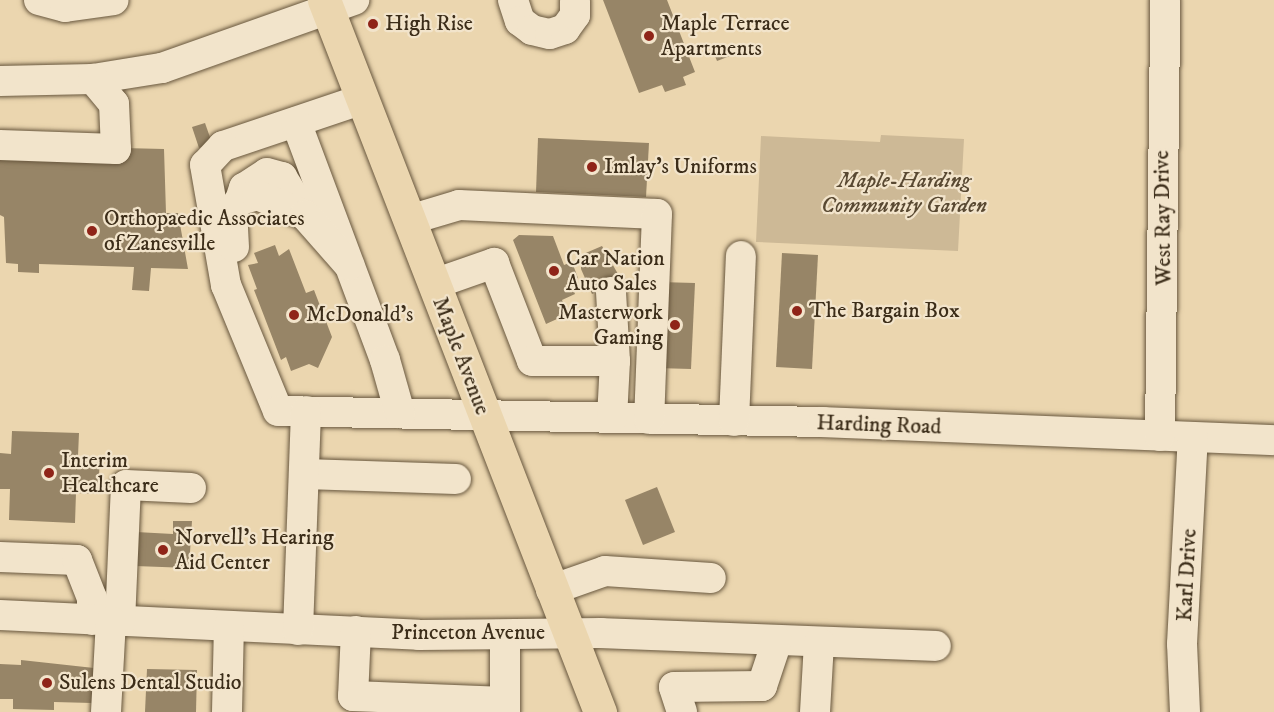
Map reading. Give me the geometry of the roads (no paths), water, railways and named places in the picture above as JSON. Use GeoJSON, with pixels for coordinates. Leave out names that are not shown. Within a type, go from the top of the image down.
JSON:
{"type":"FeatureCollection","features":[{"type":"Feature","properties":{"kind":"main road","name":"Maple Avenue"},"geometry":{"type":"LineString","coordinates":[[335,3],[363,99],[600,712]]}},
{"type":"Feature","properties":{"kind":"street"},"geometry":{"type":"LineString","coordinates":[[39,0],[65,7],[114,0]]}},
{"type":"Feature","properties":{"kind":"street"},"geometry":{"type":"LineString","coordinates":[[513,0],[520,21],[532,30],[550,34],[565,29],[575,15],[575,1]]}},
{"type":"Feature","properties":{"kind":"street","name":"West Ray Drive"},"geometry":{"type":"LineString","coordinates":[[1160,436],[1165,0]]}},
{"type":"Feature","properties":{"kind":"street"},"geometry":{"type":"LineString","coordinates":[[0,81],[93,79],[198,58],[335,3]]}},
{"type":"Feature","properties":{"kind":"street"},"geometry":{"type":"LineString","coordinates":[[0,144],[116,149],[114,104],[93,79]]}},
{"type":"Feature","properties":{"kind":"street"},"geometry":{"type":"LineString","coordinates":[[301,411],[278,411],[226,285],[205,165],[223,146],[363,99]]}},
{"type":"Feature","properties":{"kind":"street"},"geometry":{"type":"LineString","coordinates":[[296,122],[400,413]]}},
{"type":"Feature","properties":{"kind":"street"},"geometry":{"type":"LineString","coordinates":[[298,630],[305,474],[301,411],[236,257],[232,210],[240,200],[257,195],[305,215],[349,265]]}},
{"type":"Feature","properties":{"kind":"street"},"geometry":{"type":"LineString","coordinates":[[409,220],[459,205],[657,214],[649,419]]}},
{"type":"Feature","properties":{"kind":"street"},"geometry":{"type":"LineString","coordinates":[[734,421],[741,256]]}},
{"type":"Feature","properties":{"kind":"street"},"geometry":{"type":"LineString","coordinates":[[434,284],[494,263],[532,361],[615,361]]}},
{"type":"Feature","properties":{"kind":"street"},"geometry":{"type":"LineString","coordinates":[[611,292],[615,361],[612,418]]}},
{"type":"Feature","properties":{"kind":"street","name":"Harding Road"},"geometry":{"type":"LineString","coordinates":[[301,411],[734,421],[1274,440]]}},
{"type":"Feature","properties":{"kind":"street","name":"Karl Drive"},"geometry":{"type":"LineString","coordinates":[[1185,712],[1182,644],[1193,437]]}},
{"type":"Feature","properties":{"kind":"street"},"geometry":{"type":"LineString","coordinates":[[305,474],[456,479]]}},
{"type":"Feature","properties":{"kind":"street"},"geometry":{"type":"LineString","coordinates":[[106,712],[107,621],[126,485],[191,488]]}},
{"type":"Feature","properties":{"kind":"street"},"geometry":{"type":"LineString","coordinates":[[0,557],[77,560],[92,598],[107,621]]}},
{"type":"Feature","properties":{"kind":"street"},"geometry":{"type":"LineString","coordinates":[[551,590],[605,571],[711,578]]}},
{"type":"Feature","properties":{"kind":"street","name":"Princeton Avenue"},"geometry":{"type":"LineString","coordinates":[[0,615],[356,632],[505,636],[569,633],[936,646]]}},
{"type":"Feature","properties":{"kind":"street"},"geometry":{"type":"LineString","coordinates":[[227,712],[229,626]]}},
{"type":"Feature","properties":{"kind":"street"},"geometry":{"type":"LineString","coordinates":[[356,632],[353,696],[505,707],[505,636]]}},
{"type":"Feature","properties":{"kind":"street"},"geometry":{"type":"LineString","coordinates":[[682,712],[674,687],[762,686],[777,641]]}},
{"type":"Feature","properties":{"kind":"street"},"geometry":{"type":"LineString","coordinates":[[815,712],[819,642]]}},
{"type":"Feature","properties":{"kind":"place","name":"High Rise"},"geometry":{"type":"Point","coordinates":[373,24]}},
{"type":"Feature","properties":{"kind":"place","name":"Maple Terrace Apartments"},"geometry":{"type":"Point","coordinates":[649,36]}},
{"type":"Feature","properties":{"kind":"place","name":"Imlay's Uniforms"},"geometry":{"type":"Point","coordinates":[592,167]}},
{"type":"Feature","properties":{"kind":"place","name":"Orthopaedic Associates of Zanesville"},"geometry":{"type":"Point","coordinates":[92,231]}},
{"type":"Feature","properties":{"kind":"place","name":"Car Nation Auto Sales"},"geometry":{"type":"Point","coordinates":[554,271]}},
{"type":"Feature","properties":{"kind":"place","name":"The Bargain Box"},"geometry":{"type":"Point","coordinates":[797,311]}},
{"type":"Feature","properties":{"kind":"place","name":"McDonald's"},"geometry":{"type":"Point","coordinates":[294,315]}},
{"type":"Feature","properties":{"kind":"place","name":"Masterwork Gaming"},"geometry":{"type":"Point","coordinates":[675,325]}},
{"type":"Feature","properties":{"kind":"place","name":"Interim Healthcare"},"geometry":{"type":"Point","coordinates":[49,473]}},
{"type":"Feature","properties":{"kind":"place","name":"Norvell's Hearing Aid Center"},"geometry":{"type":"Point","coordinates":[163,550]}},
{"type":"Feature","properties":{"kind":"place","name":"Sulens Dental Studio"},"geometry":{"type":"Point","coordinates":[47,683]}},
{"type":"Feature","properties":{"kind":"park label","name":"Maple-Harding Community Garden"},"geometry":{"type":"Point","coordinates":[904,192]}}]}
